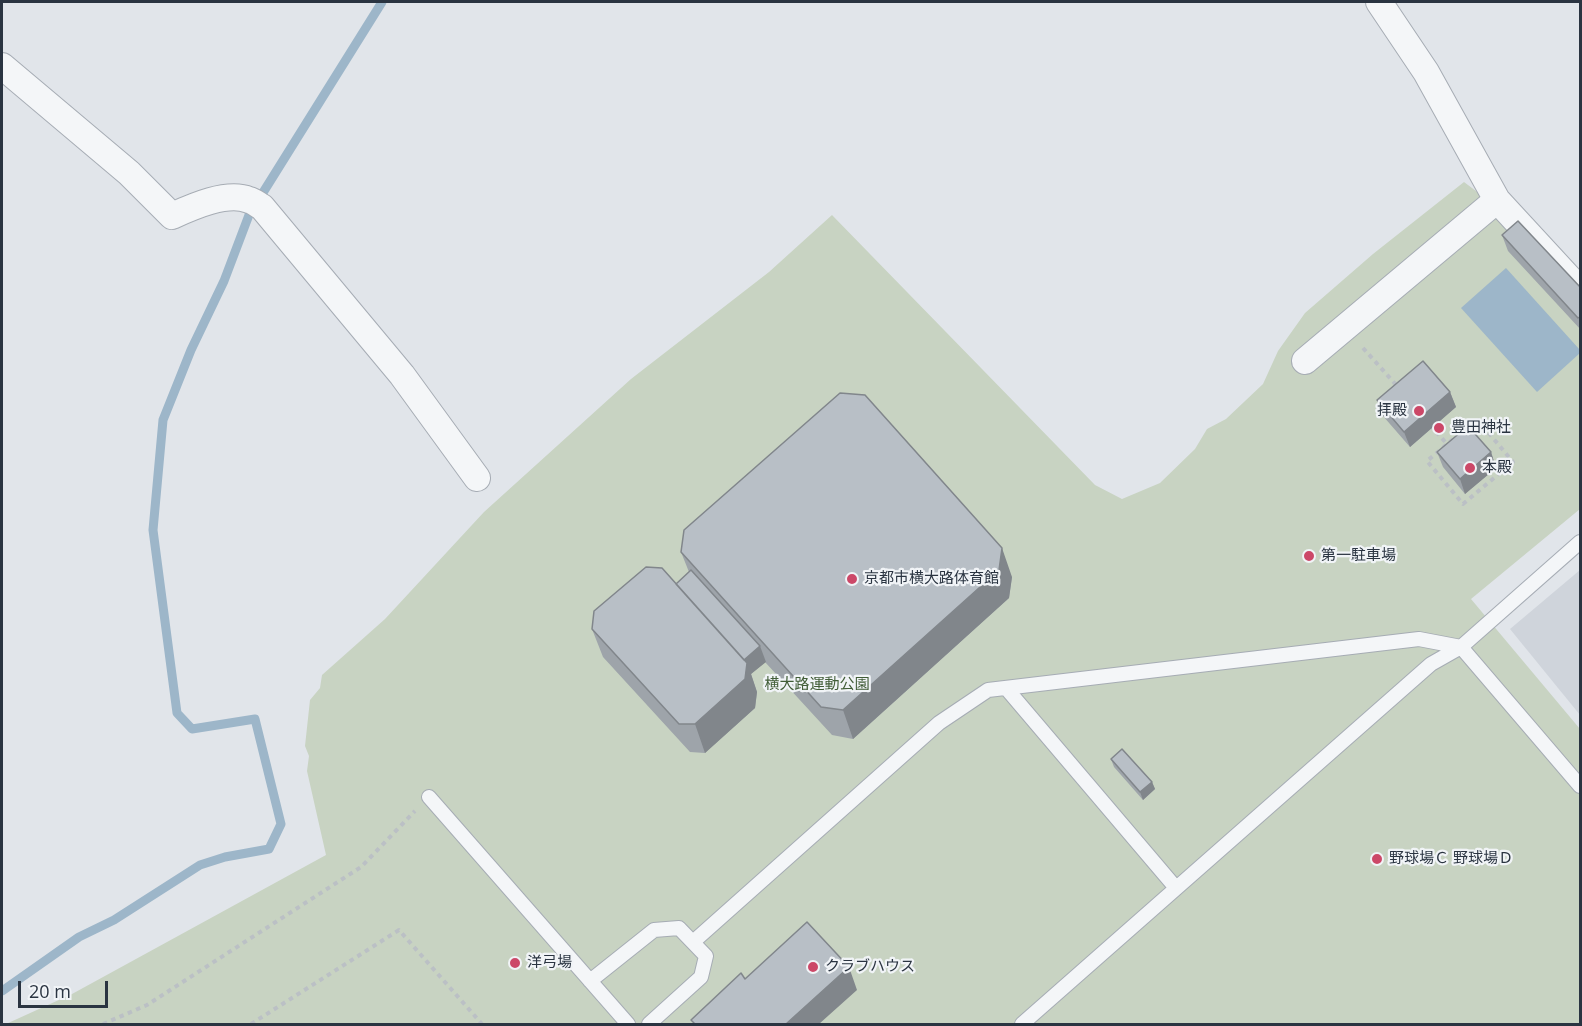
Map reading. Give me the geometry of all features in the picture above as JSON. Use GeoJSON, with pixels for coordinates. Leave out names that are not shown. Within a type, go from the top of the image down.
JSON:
{"type":"FeatureCollection","features":[{"type":"Feature","properties":{"kind":"street"},"geometry":{"type":"LineString","coordinates":[[1380,2],[1426,72],[1497,200],[1581,290]]}},
{"type":"Feature","properties":{"kind":"street"},"geometry":{"type":"LineString","coordinates":[[2,66],[129,173],[172,216],[196,205],[226,198],[255,203],[315,269],[402,375],[477,478]]}},
{"type":"Feature","properties":{"kind":"street"},"geometry":{"type":"LineString","coordinates":[[1305,361],[1497,200]]}},
{"type":"Feature","properties":{"kind":"lane"},"geometry":{"type":"LineString","coordinates":[[1022,1024],[1431,664],[1461,647],[1581,542]]}},
{"type":"Feature","properties":{"kind":"lane"},"geometry":{"type":"LineString","coordinates":[[693,942],[939,723],[988,690],[1419,639],[1461,647],[1581,786]]}},
{"type":"Feature","properties":{"kind":"lane"},"geometry":{"type":"LineString","coordinates":[[1006,688],[1176,888]]}},
{"type":"Feature","properties":{"kind":"lane"},"geometry":{"type":"LineString","coordinates":[[429,797],[628,1024]]}},
{"type":"Feature","properties":{"kind":"lane"},"geometry":{"type":"LineString","coordinates":[[590,981],[654,930],[679,928],[706,956],[701,977],[649,1024]]}},
{"type":"Feature","properties":{"kind":"path"},"geometry":{"type":"LineString","coordinates":[[1346,327],[1402,393]]}},
{"type":"Feature","properties":{"kind":"path"},"geometry":{"type":"LineString","coordinates":[[1425,419],[1447,444]]}},
{"type":"Feature","properties":{"kind":"path"},"geometry":{"type":"LineString","coordinates":[[1477,419],[1513,462],[1463,504],[1427,461],[1447,444],[1477,419]]}},
{"type":"Feature","properties":{"kind":"path"},"geometry":{"type":"LineString","coordinates":[[104,1024],[147,1005],[361,867],[429,797]]}},
{"type":"Feature","properties":{"kind":"path"},"geometry":{"type":"LineString","coordinates":[[250,1024],[399,930],[482,1024]]}},
{"type":"Feature","properties":{"kind":"shaded area"},"geometry":{"type":"Polygon","coordinates":[[[1580,570],[1580,715],[1510,629],[1580,570]]]}},
{"type":"Feature","properties":{"kind":"green space","name":"横大路運動公園"},"geometry":{"type":"Polygon","coordinates":[[[1464,182],[1488,200],[1580,294],[1580,509],[1471,599],[1580,729],[1580,1024],[6,1024],[72,994],[326,855],[307,771],[309,756],[305,746],[310,700],[320,688],[322,675],[385,619],[484,512],[631,379],[769,272],[832,215],[1095,485],[1122,499],[1160,483],[1195,449],[1207,429],[1226,419],[1263,384],[1278,351],[1305,313],[1373,254],[1464,182]]]}},
{"type":"Feature","properties":{"kind":"water"},"geometry":{"type":"Polygon","coordinates":[[[1506,268],[1580,350],[1580,353],[1537,392],[1461,308],[1506,268]]]}},
{"type":"Feature","properties":{"kind":"building"},"geometry":{"type":"Polygon","coordinates":[[[1518,221],[1581,288],[1581,316],[1578,318],[1502,235],[1518,221]]]}},
{"type":"Feature","properties":{"kind":"building"},"geometry":{"type":"Polygon","coordinates":[[[1423,361],[1450,392],[1404,432],[1377,400],[1423,361]]]}},
{"type":"Feature","properties":{"kind":"building","name":"京都市横大路体育館"},"geometry":{"type":"Polygon","coordinates":[[[840,393],[865,395],[1002,548],[999,570],[843,710],[821,707],[681,552],[684,530],[840,393]]]}},
{"type":"Feature","properties":{"kind":"building"},"geometry":{"type":"Polygon","coordinates":[[[1468,426],[1491,452],[1460,479],[1437,452],[1468,426]]]}},
{"type":"Feature","properties":{"kind":"building"},"geometry":{"type":"Polygon","coordinates":[[[646,567],[662,568],[747,663],[745,679],[695,724],[679,724],[592,629],[594,611],[646,567]]]}},
{"type":"Feature","properties":{"kind":"building"},"geometry":{"type":"Polygon","coordinates":[[[691,570],[760,646],[744,660],[676,584],[691,570]]]}},
{"type":"Feature","properties":{"kind":"building"},"geometry":{"type":"Polygon","coordinates":[[[1122,749],[1152,782],[1140,792],[1111,759],[1122,749]]]}},
{"type":"Feature","properties":{"kind":"building"},"geometry":{"type":"Polygon","coordinates":[[[807,922],[849,967],[786,1024],[695,1024],[691,1020],[741,973],[745,979],[807,922]]]}},
{"type":"Feature","properties":{"kind":"waterway"},"geometry":{"type":"LineString","coordinates":[[2,991],[79,937],[114,920],[200,865],[225,857],[269,849],[281,824],[255,719],[192,729],[177,713],[153,530],[163,420],[191,350],[224,281],[249,215],[382,2]]}},
{"type":"Feature","properties":{"kind":"place","name":"拝殿"},"geometry":{"type":"Point","coordinates":[1419,411]}},
{"type":"Feature","properties":{"kind":"place","name":"豊田神社"},"geometry":{"type":"Point","coordinates":[1439,428]}},
{"type":"Feature","properties":{"kind":"place","name":"本殿"},"geometry":{"type":"Point","coordinates":[1470,468]}},
{"type":"Feature","properties":{"kind":"place","name":"第一駐車場"},"geometry":{"type":"Point","coordinates":[1309,556]}},
{"type":"Feature","properties":{"kind":"place","name":"京都市横大路体育館"},"geometry":{"type":"Point","coordinates":[852,579]}},
{"type":"Feature","properties":{"kind":"place","name":"野球場Ｃ 野球場Ｄ"},"geometry":{"type":"Point","coordinates":[1377,859]}},
{"type":"Feature","properties":{"kind":"place","name":"洋弓場"},"geometry":{"type":"Point","coordinates":[515,963]}},
{"type":"Feature","properties":{"kind":"place","name":"クラブハウス"},"geometry":{"type":"Point","coordinates":[813,967]}}]}
